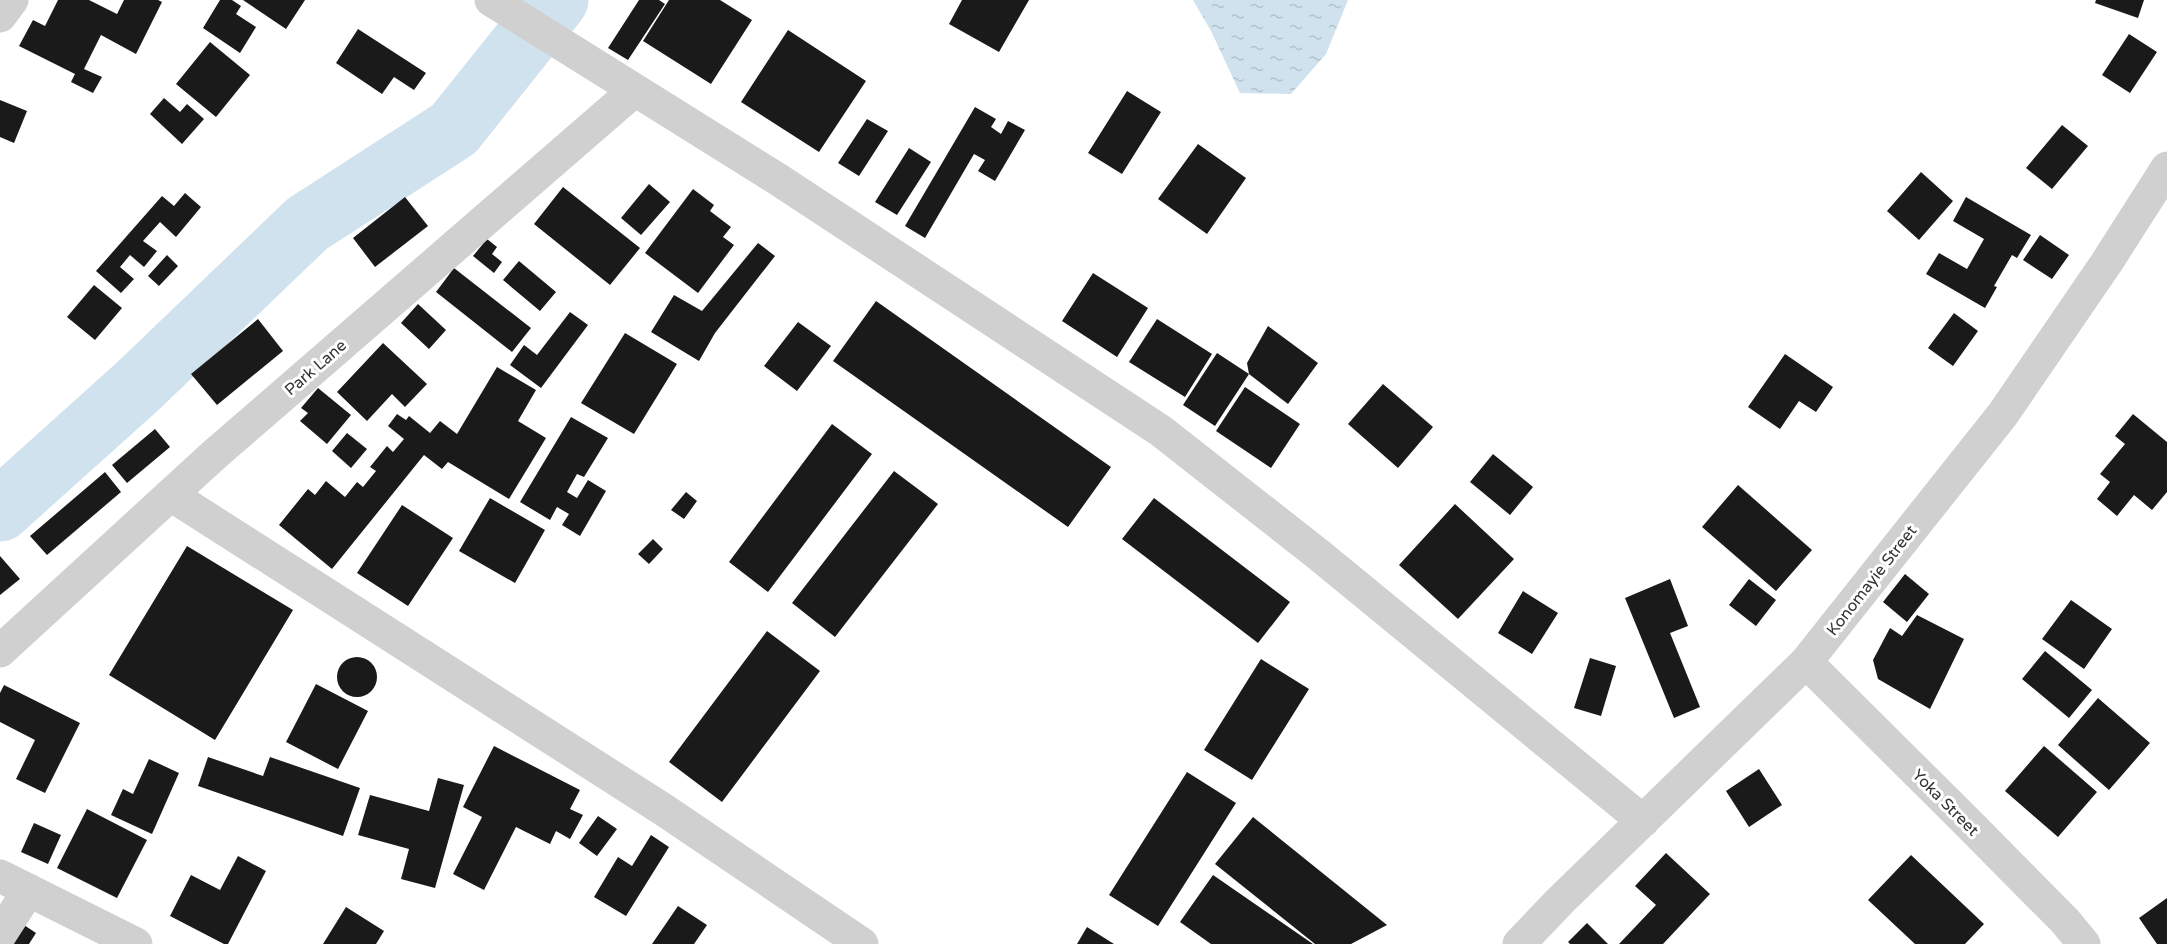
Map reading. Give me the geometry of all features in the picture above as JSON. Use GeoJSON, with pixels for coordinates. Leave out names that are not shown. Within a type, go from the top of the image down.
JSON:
{"type":"FeatureCollection","features":[{"type":"Feature","properties":{"kind":"street"},"geometry":{"type":"LineString","coordinates":[[0,16],[12,0]]}},
{"type":"Feature","properties":{"kind":"street"},"geometry":{"type":"LineString","coordinates":[[496,3],[779,180],[1161,431],[1328,562],[1643,821]]}},
{"type":"Feature","properties":{"kind":"street","name":"Park Lane"},"geometry":{"type":"LineString","coordinates":[[0,651],[222,447],[635,90]]}},
{"type":"Feature","properties":{"kind":"street","name":"Konomayie Street"},"geometry":{"type":"LineString","coordinates":[[1519,944],[1806,662],[2003,414],[2107,262],[2167,168]]}},
{"type":"Feature","properties":{"kind":"street"},"geometry":{"type":"LineString","coordinates":[[171,495],[664,810],[862,944]]}},
{"type":"Feature","properties":{"kind":"street","name":"Yoka Street"},"geometry":{"type":"LineString","coordinates":[[1806,662],[2065,921],[2084,944]]}},
{"type":"Feature","properties":{"kind":"street"},"geometry":{"type":"LineString","coordinates":[[0,876],[136,944]]}},
{"type":"Feature","properties":{"kind":"street"},"geometry":{"type":"LineString","coordinates":[[0,935],[29,890]]}},
{"type":"Feature","properties":{"kind":"water"},"geometry":{"type":"Polygon","coordinates":[[[1193,0],[1348,0],[1326,54],[1291,94],[1240,93],[1211,31],[1193,0]]]}},
{"type":"Feature","properties":{"kind":"building"},"geometry":{"type":"Polygon","coordinates":[[[58,0],[89,0],[117,14],[124,0],[162,2],[136,54],[101,35],[84,69],[102,77],[93,93],[71,82],[75,74],[19,46],[33,20],[45,26],[58,0]]]}},
{"type":"Feature","properties":{"kind":"building"},"geometry":{"type":"Polygon","coordinates":[[[220,0],[232,0],[241,6],[236,14],[256,27],[240,53],[203,28],[220,0]]]}},
{"type":"Feature","properties":{"kind":"building"},"geometry":{"type":"Polygon","coordinates":[[[243,0],[305,0],[286,29],[243,0]]]}},
{"type":"Feature","properties":{"kind":"building"},"geometry":{"type":"Polygon","coordinates":[[[639,0],[659,0],[665,4],[628,60],[608,48],[639,0]]]}},
{"type":"Feature","properties":{"kind":"building"},"geometry":{"type":"Polygon","coordinates":[[[669,0],[720,0],[752,20],[711,84],[643,41],[669,0]]]}},
{"type":"Feature","properties":{"kind":"building"},"geometry":{"type":"Polygon","coordinates":[[[962,0],[1029,0],[999,52],[949,24],[962,0]]]}},
{"type":"Feature","properties":{"kind":"building"},"geometry":{"type":"Polygon","coordinates":[[[2096,0],[2144,0],[2138,18],[2095,3],[2096,0]]]}},
{"type":"Feature","properties":{"kind":"building"},"geometry":{"type":"Polygon","coordinates":[[[358,29],[426,73],[414,90],[394,77],[382,94],[336,63],[358,29]]]}},
{"type":"Feature","properties":{"kind":"building"},"geometry":{"type":"Polygon","coordinates":[[[788,30],[866,81],[819,152],[741,102],[788,30]]]}},
{"type":"Feature","properties":{"kind":"building"},"geometry":{"type":"Polygon","coordinates":[[[2129,34],[2157,52],[2130,93],[2102,75],[2129,34]]]}},
{"type":"Feature","properties":{"kind":"building"},"geometry":{"type":"Polygon","coordinates":[[[210,42],[250,75],[216,117],[176,84],[210,42]]]}},
{"type":"Feature","properties":{"kind":"building"},"geometry":{"type":"Polygon","coordinates":[[[1127,91],[1161,112],[1122,174],[1088,153],[1127,91]]]}},
{"type":"Feature","properties":{"kind":"building"},"geometry":{"type":"Polygon","coordinates":[[[164,98],[180,112],[187,104],[204,119],[182,144],[150,114],[164,98]]]}},
{"type":"Feature","properties":{"kind":"building"},"geometry":{"type":"Polygon","coordinates":[[[0,100],[27,111],[14,143],[0,137],[0,100]]]}},
{"type":"Feature","properties":{"kind":"building"},"geometry":{"type":"Polygon","coordinates":[[[975,107],[996,119],[991,127],[1001,134],[1008,121],[1025,130],[995,181],[978,171],[985,160],[974,154],[925,238],[905,226],[975,107]]]}},
{"type":"Feature","properties":{"kind":"building"},"geometry":{"type":"Polygon","coordinates":[[[867,119],[888,131],[859,176],[838,163],[867,119]]]}},
{"type":"Feature","properties":{"kind":"building"},"geometry":{"type":"Polygon","coordinates":[[[2062,125],[2088,146],[2052,189],[2026,168],[2062,125]]]}},
{"type":"Feature","properties":{"kind":"building"},"geometry":{"type":"Polygon","coordinates":[[[1198,144],[1246,178],[1207,234],[1158,199],[1198,144]]]}},
{"type":"Feature","properties":{"kind":"building"},"geometry":{"type":"Polygon","coordinates":[[[909,148],[931,162],[897,215],[875,202],[909,148]]]}},
{"type":"Feature","properties":{"kind":"building"},"geometry":{"type":"Polygon","coordinates":[[[1921,172],[1953,201],[1919,240],[1887,211],[1921,172]]]}},
{"type":"Feature","properties":{"kind":"building"},"geometry":{"type":"Polygon","coordinates":[[[649,184],[670,202],[641,235],[621,218],[649,184]]]}},
{"type":"Feature","properties":{"kind":"building"},"geometry":{"type":"Polygon","coordinates":[[[563,187],[640,248],[610,285],[534,224],[563,187]]]}},
{"type":"Feature","properties":{"kind":"building"},"geometry":{"type":"Polygon","coordinates":[[[693,189],[714,205],[710,211],[731,227],[723,237],[734,245],[698,293],[645,253],[693,189]]]}},
{"type":"Feature","properties":{"kind":"building"},"geometry":{"type":"Polygon","coordinates":[[[185,193],[201,207],[176,237],[160,222],[143,241],[157,251],[144,267],[130,255],[120,267],[134,279],[121,293],[96,271],[162,196],[174,206],[185,193]]]}},
{"type":"Feature","properties":{"kind":"building"},"geometry":{"type":"Polygon","coordinates":[[[405,197],[428,226],[375,267],[353,238],[405,197]]]}},
{"type":"Feature","properties":{"kind":"building"},"geometry":{"type":"Polygon","coordinates":[[[1966,197],[2031,235],[2017,258],[2012,255],[1994,286],[1997,287],[1985,308],[1926,274],[1939,253],[1967,269],[1984,239],[1953,221],[1966,197]]]}},
{"type":"Feature","properties":{"kind":"building"},"geometry":{"type":"Polygon","coordinates":[[[2040,235],[2069,255],[2052,279],[2023,260],[2040,235]]]}},
{"type":"Feature","properties":{"kind":"building"},"geometry":{"type":"Polygon","coordinates":[[[487,239],[497,247],[492,254],[502,262],[494,273],[473,256],[487,239]]]}},
{"type":"Feature","properties":{"kind":"building"},"geometry":{"type":"Polygon","coordinates":[[[758,243],[775,256],[715,333],[699,361],[651,332],[674,295],[702,311],[758,243]]]}},
{"type":"Feature","properties":{"kind":"building"},"geometry":{"type":"Polygon","coordinates":[[[167,255],[178,266],[159,286],[148,276],[167,255]]]}},
{"type":"Feature","properties":{"kind":"building"},"geometry":{"type":"Polygon","coordinates":[[[519,261],[556,292],[540,311],[503,280],[519,261]]]}},
{"type":"Feature","properties":{"kind":"building"},"geometry":{"type":"Polygon","coordinates":[[[454,268],[531,328],[512,352],[436,292],[454,268]]]}},
{"type":"Feature","properties":{"kind":"building"},"geometry":{"type":"Polygon","coordinates":[[[1093,273],[1148,308],[1117,357],[1062,321],[1093,273]]]}},
{"type":"Feature","properties":{"kind":"building"},"geometry":{"type":"Polygon","coordinates":[[[94,285],[122,308],[95,340],[67,317],[94,285]]]}},
{"type":"Feature","properties":{"kind":"building"},"geometry":{"type":"Polygon","coordinates":[[[876,301],[1111,467],[1068,527],[833,361],[876,301]]]}},
{"type":"Feature","properties":{"kind":"building"},"geometry":{"type":"Polygon","coordinates":[[[418,304],[446,330],[429,349],[401,323],[418,304]]]}},
{"type":"Feature","properties":{"kind":"building"},"geometry":{"type":"Polygon","coordinates":[[[570,312],[588,325],[541,388],[510,365],[524,345],[537,355],[570,312]]]}},
{"type":"Feature","properties":{"kind":"building"},"geometry":{"type":"Polygon","coordinates":[[[1954,313],[1978,331],[1953,366],[1928,348],[1954,313]]]}},
{"type":"Feature","properties":{"kind":"building"},"geometry":{"type":"Polygon","coordinates":[[[258,319],[283,351],[217,405],[191,374],[258,319]]]}},
{"type":"Feature","properties":{"kind":"building"},"geometry":{"type":"Polygon","coordinates":[[[1157,319],[1212,354],[1185,397],[1129,362],[1157,319]]]}},
{"type":"Feature","properties":{"kind":"building"},"geometry":{"type":"Polygon","coordinates":[[[798,322],[831,346],[797,391],[764,366],[798,322]]]}},
{"type":"Feature","properties":{"kind":"building"},"geometry":{"type":"Polygon","coordinates":[[[1268,326],[1318,363],[1288,404],[1249,374],[1247,363],[1268,326]]]}},
{"type":"Feature","properties":{"kind":"building"},"geometry":{"type":"Polygon","coordinates":[[[625,333],[677,364],[634,434],[581,403],[625,333]]]}},
{"type":"Feature","properties":{"kind":"building"},"geometry":{"type":"Polygon","coordinates":[[[383,343],[427,384],[405,407],[392,394],[367,421],[337,392],[383,343]]]}},
{"type":"Feature","properties":{"kind":"building"},"geometry":{"type":"Polygon","coordinates":[[[1217,353],[1249,374],[1215,426],[1183,405],[1217,353]]]}},
{"type":"Feature","properties":{"kind":"building"},"geometry":{"type":"Polygon","coordinates":[[[1785,354],[1833,387],[1816,412],[1799,401],[1780,429],[1748,407],[1785,354]]]}},
{"type":"Feature","properties":{"kind":"building"},"geometry":{"type":"Polygon","coordinates":[[[497,367],[536,390],[518,421],[546,438],[509,499],[448,462],[442,469],[424,455],[332,569],[279,525],[308,489],[315,495],[326,481],[345,497],[357,482],[363,487],[376,471],[370,467],[387,446],[393,452],[404,439],[388,426],[397,414],[406,420],[409,416],[430,433],[440,421],[457,434],[497,367]]]}},
{"type":"Feature","properties":{"kind":"building"},"geometry":{"type":"Polygon","coordinates":[[[1383,384],[1433,427],[1398,468],[1348,424],[1383,384]]]}},
{"type":"Feature","properties":{"kind":"building"},"geometry":{"type":"Polygon","coordinates":[[[1245,387],[1300,424],[1271,468],[1216,431],[1245,387]]]}},
{"type":"Feature","properties":{"kind":"building"},"geometry":{"type":"Polygon","coordinates":[[[318,388],[351,415],[327,444],[300,421],[308,413],[301,408],[318,388]]]}},
{"type":"Feature","properties":{"kind":"building"},"geometry":{"type":"Polygon","coordinates":[[[2133,414],[2167,442],[2167,492],[2152,510],[2134,495],[2117,516],[2097,499],[2110,482],[2100,474],[2125,444],[2115,436],[2133,414]]]}},
{"type":"Feature","properties":{"kind":"building"},"geometry":{"type":"Polygon","coordinates":[[[571,417],[608,438],[584,477],[577,474],[567,492],[577,498],[588,480],[606,491],[580,536],[562,525],[569,514],[557,507],[550,520],[520,502],[571,417]]]}},
{"type":"Feature","properties":{"kind":"building"},"geometry":{"type":"Polygon","coordinates":[[[832,424],[872,454],[768,592],[729,562],[832,424]]]}},
{"type":"Feature","properties":{"kind":"building"},"geometry":{"type":"Polygon","coordinates":[[[155,429],[170,447],[127,483],[112,465],[155,429]]]}},
{"type":"Feature","properties":{"kind":"building"},"geometry":{"type":"Polygon","coordinates":[[[347,433],[367,449],[351,468],[332,451],[347,433]]]}},
{"type":"Feature","properties":{"kind":"building"},"geometry":{"type":"Polygon","coordinates":[[[1493,454],[1533,487],[1510,515],[1470,482],[1493,454]]]}},
{"type":"Feature","properties":{"kind":"building"},"geometry":{"type":"Polygon","coordinates":[[[894,471],[938,504],[835,637],[792,603],[894,471]]]}},
{"type":"Feature","properties":{"kind":"building"},"geometry":{"type":"Polygon","coordinates":[[[105,472],[121,492],[47,555],[30,536],[105,472]]]}},
{"type":"Feature","properties":{"kind":"building"},"geometry":{"type":"Polygon","coordinates":[[[1738,485],[1812,550],[1776,591],[1702,527],[1738,485]]]}},
{"type":"Feature","properties":{"kind":"building"},"geometry":{"type":"Polygon","coordinates":[[[686,492],[697,501],[684,519],[671,510],[686,492]]]}},
{"type":"Feature","properties":{"kind":"building"},"geometry":{"type":"Polygon","coordinates":[[[490,498],[545,530],[515,583],[459,551],[490,498]]]}},
{"type":"Feature","properties":{"kind":"building"},"geometry":{"type":"Polygon","coordinates":[[[1154,498],[1290,602],[1258,643],[1122,539],[1154,498]]]}},
{"type":"Feature","properties":{"kind":"building"},"geometry":{"type":"Polygon","coordinates":[[[1455,504],[1514,559],[1458,619],[1399,565],[1455,504]]]}},
{"type":"Feature","properties":{"kind":"building"},"geometry":{"type":"Polygon","coordinates":[[[402,505],[453,538],[408,606],[357,573],[402,505]]]}},
{"type":"Feature","properties":{"kind":"building"},"geometry":{"type":"Polygon","coordinates":[[[653,539],[663,549],[649,564],[638,554],[653,539]]]}},
{"type":"Feature","properties":{"kind":"building"},"geometry":{"type":"Polygon","coordinates":[[[187,546],[293,610],[215,740],[109,675],[187,546]]]}},
{"type":"Feature","properties":{"kind":"building"},"geometry":{"type":"Polygon","coordinates":[[[0,556],[20,579],[0,595],[0,556]]]}},
{"type":"Feature","properties":{"kind":"building"},"geometry":{"type":"Polygon","coordinates":[[[1905,574],[1929,594],[1907,622],[1883,602],[1905,574]]]}},
{"type":"Feature","properties":{"kind":"building"},"geometry":{"type":"Polygon","coordinates":[[[1670,579],[1688,626],[1670,633],[1700,707],[1674,718],[1625,598],[1670,579]]]}},
{"type":"Feature","properties":{"kind":"building"},"geometry":{"type":"Polygon","coordinates":[[[1749,579],[1776,600],[1756,626],[1729,605],[1749,579]]]}},
{"type":"Feature","properties":{"kind":"building"},"geometry":{"type":"Polygon","coordinates":[[[1523,591],[1558,613],[1532,654],[1498,633],[1523,591]]]}},
{"type":"Feature","properties":{"kind":"building"},"geometry":{"type":"Polygon","coordinates":[[[2071,600],[2112,629],[2084,669],[2042,639],[2071,600]]]}},
{"type":"Feature","properties":{"kind":"building"},"geometry":{"type":"Polygon","coordinates":[[[1917,615],[1964,639],[1930,709],[1878,679],[1873,660],[1890,628],[1902,636],[1917,615]]]}},
{"type":"Feature","properties":{"kind":"building"},"geometry":{"type":"Polygon","coordinates":[[[767,631],[820,671],[722,802],[669,762],[767,631]]]}},
{"type":"Feature","properties":{"kind":"building"},"geometry":{"type":"Polygon","coordinates":[[[2045,651],[2092,690],[2069,718],[2022,679],[2045,651]]]}},
{"type":"Feature","properties":{"kind":"building"},"geometry":{"type":"Polygon","coordinates":[[[357,657],[371,663],[377,677],[371,691],[357,697],[343,691],[337,677],[343,663],[357,657]]]}},
{"type":"Feature","properties":{"kind":"building"},"geometry":{"type":"Polygon","coordinates":[[[1590,658],[1616,666],[1601,716],[1574,708],[1590,658]]]}},
{"type":"Feature","properties":{"kind":"building"},"geometry":{"type":"Polygon","coordinates":[[[1261,659],[1309,689],[1252,780],[1204,750],[1261,659]]]}},
{"type":"Feature","properties":{"kind":"building"},"geometry":{"type":"Polygon","coordinates":[[[316,684],[368,711],[338,769],[286,742],[316,684]]]}},
{"type":"Feature","properties":{"kind":"building"},"geometry":{"type":"Polygon","coordinates":[[[4,685],[80,723],[45,793],[16,779],[35,740],[0,722],[0,693],[4,685]]]}},
{"type":"Feature","properties":{"kind":"building"},"geometry":{"type":"Polygon","coordinates":[[[2098,698],[2150,743],[2109,790],[2058,745],[2098,698]]]}},
{"type":"Feature","properties":{"kind":"building"},"geometry":{"type":"Polygon","coordinates":[[[494,746],[580,790],[570,809],[583,815],[570,839],[556,831],[550,844],[516,827],[484,890],[453,874],[482,817],[463,807],[494,746]]]}},
{"type":"Feature","properties":{"kind":"building"},"geometry":{"type":"Polygon","coordinates":[[[2044,746],[2097,792],[2058,837],[2005,791],[2044,746]]]}},
{"type":"Feature","properties":{"kind":"building"},"geometry":{"type":"Polygon","coordinates":[[[208,757],[263,776],[270,757],[360,788],[343,836],[198,786],[208,757]]]}},
{"type":"Feature","properties":{"kind":"building"},"geometry":{"type":"Polygon","coordinates":[[[149,759],[179,773],[152,834],[111,815],[123,789],[133,794],[149,759]]]}},
{"type":"Feature","properties":{"kind":"building"},"geometry":{"type":"Polygon","coordinates":[[[1759,769],[1782,805],[1749,827],[1726,791],[1759,769]]]}},
{"type":"Feature","properties":{"kind":"building"},"geometry":{"type":"Polygon","coordinates":[[[1187,772],[1236,803],[1158,926],[1109,895],[1187,772]]]}},
{"type":"Feature","properties":{"kind":"building"},"geometry":{"type":"Polygon","coordinates":[[[438,778],[464,785],[435,888],[401,879],[409,849],[358,835],[370,795],[429,811],[438,778]]]}},
{"type":"Feature","properties":{"kind":"building"},"geometry":{"type":"Polygon","coordinates":[[[87,809],[147,840],[117,898],[57,868],[87,809]]]}},
{"type":"Feature","properties":{"kind":"building"},"geometry":{"type":"Polygon","coordinates":[[[598,816],[617,829],[597,856],[579,843],[598,816]]]}},
{"type":"Feature","properties":{"kind":"building"},"geometry":{"type":"Polygon","coordinates":[[[1253,817],[1387,925],[1351,944],[1315,944],[1215,864],[1253,817]]]}},
{"type":"Feature","properties":{"kind":"building"},"geometry":{"type":"Polygon","coordinates":[[[34,823],[61,835],[48,864],[21,852],[34,823]]]}},
{"type":"Feature","properties":{"kind":"building"},"geometry":{"type":"Polygon","coordinates":[[[651,835],[669,847],[626,916],[594,897],[618,857],[632,866],[651,835]]]}},
{"type":"Feature","properties":{"kind":"building"},"geometry":{"type":"Polygon","coordinates":[[[1666,853],[1710,894],[1663,944],[1619,944],[1656,905],[1635,886],[1666,853]]]}},
{"type":"Feature","properties":{"kind":"building"},"geometry":{"type":"Polygon","coordinates":[[[1911,855],[1984,924],[1965,944],[1915,944],[1868,900],[1911,855]]]}},
{"type":"Feature","properties":{"kind":"building"},"geometry":{"type":"Polygon","coordinates":[[[238,856],[266,871],[228,944],[170,916],[191,875],[220,890],[238,856]]]}},
{"type":"Feature","properties":{"kind":"building"},"geometry":{"type":"Polygon","coordinates":[[[1213,875],[1313,944],[1211,944],[1180,922],[1213,875]]]}},
{"type":"Feature","properties":{"kind":"building"},"geometry":{"type":"Polygon","coordinates":[[[2167,898],[2167,944],[2157,944],[2139,918],[2167,898]]]}},
{"type":"Feature","properties":{"kind":"building"},"geometry":{"type":"Polygon","coordinates":[[[678,906],[707,925],[694,944],[652,944],[678,906]]]}},
{"type":"Feature","properties":{"kind":"building"},"geometry":{"type":"Polygon","coordinates":[[[346,907],[384,931],[376,944],[323,944],[346,907]]]}},
{"type":"Feature","properties":{"kind":"building"},"geometry":{"type":"Polygon","coordinates":[[[1587,923],[1608,944],[1570,944],[1568,942],[1587,923]]]}},
{"type":"Feature","properties":{"kind":"building"},"geometry":{"type":"Polygon","coordinates":[[[24,925],[36,933],[29,944],[13,944],[24,925]]]}},
{"type":"Feature","properties":{"kind":"building"},"geometry":{"type":"Polygon","coordinates":[[[1087,927],[1114,944],[1077,944],[1087,927]]]}},
{"type":"Feature","properties":{"kind":"waterway"},"geometry":{"type":"LineString","coordinates":[[0,510],[138,386],[307,224],[454,129],[557,0]]}}]}
